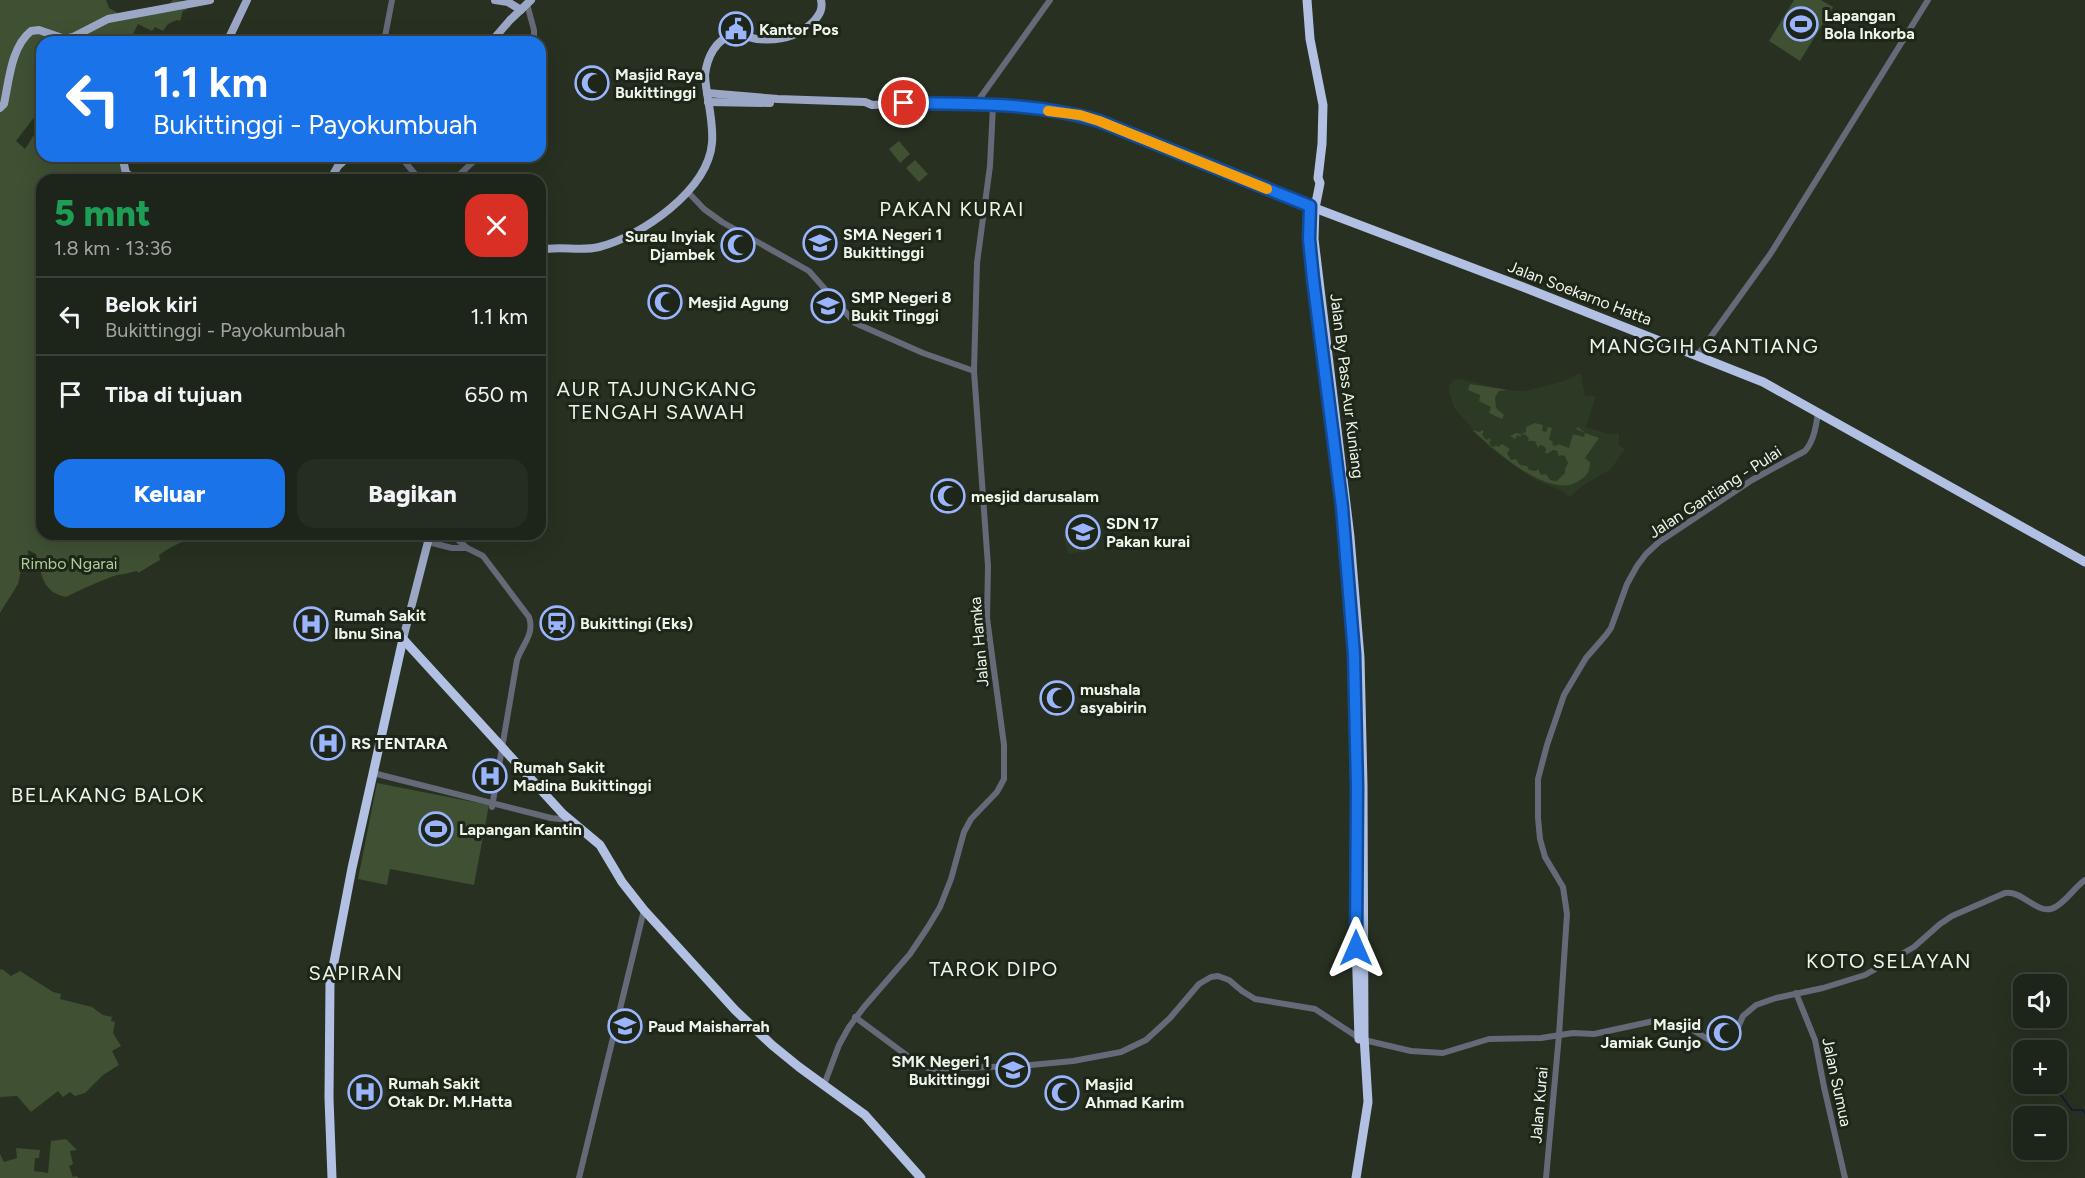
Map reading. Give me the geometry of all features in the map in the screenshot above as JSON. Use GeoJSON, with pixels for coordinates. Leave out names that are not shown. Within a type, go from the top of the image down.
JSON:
{"type":"FeatureCollection","features":[{"type":"Feature","properties":{"kind":"highway","name":"Jalan By Pass Aur Kuniang"},"geometry":{"type":"LineString","coordinates":[[1306,0],[1310,39],[1323,105],[1318,178],[1320,183],[1312,207],[1314,239],[1360,658],[1359,948],[1361,1039],[1366,1094],[1354,1178]]}},
{"type":"Feature","properties":{"kind":"highway","name":"Jalan Soekarno Hatta"},"geometry":{"type":"LineString","coordinates":[[1312,207],[1534,291],[1779,390],[2085,562]]}},
{"type":"Feature","properties":{"kind":"highway"},"geometry":{"type":"LineString","coordinates":[[403,639],[569,820],[600,845],[622,882],[644,910],[741,1016],[772,1045],[874,1124],[921,1178]]}},
{"type":"Feature","properties":{"kind":"highway"},"geometry":{"type":"LineString","coordinates":[[332,1178],[329,1098],[330,983],[352,868],[403,639]]}},
{"type":"Feature","properties":{"kind":"main road"},"geometry":{"type":"LineString","coordinates":[[75,36],[108,19],[210,0]]}},
{"type":"Feature","properties":{"kind":"main road"},"geometry":{"type":"LineString","coordinates":[[230,36],[247,0]]}},
{"type":"Feature","properties":{"kind":"main road"},"geometry":{"type":"LineString","coordinates":[[495,0],[526,5]]}},
{"type":"Feature","properties":{"kind":"main road"},"geometry":{"type":"LineString","coordinates":[[546,250],[586,249],[610,244],[657,218],[688,192],[703,174],[710,157],[712,133],[706,66],[712,50],[718,44],[734,36],[759,39],[796,36],[819,16],[822,8],[821,0]]}},
{"type":"Feature","properties":{"kind":"main road"},"geometry":{"type":"LineString","coordinates":[[497,36],[526,5]]}},
{"type":"Feature","properties":{"kind":"main road"},"geometry":{"type":"LineString","coordinates":[[0,108],[4,104],[20,44],[31,31],[39,30],[56,36]]}},
{"type":"Feature","properties":{"kind":"main road"},"geometry":{"type":"LineString","coordinates":[[707,97],[854,106],[942,103],[1080,115],[1312,207]]}},
{"type":"Feature","properties":{"kind":"main road"},"geometry":{"type":"LineString","coordinates":[[333,174],[342,162]]}},
{"type":"Feature","properties":{"kind":"main road"},"geometry":{"type":"LineString","coordinates":[[403,639],[428,540]]}},
{"type":"Feature","properties":{"kind":"street"},"geometry":{"type":"LineString","coordinates":[[385,36],[392,0]]}},
{"type":"Feature","properties":{"kind":"street"},"geometry":{"type":"LineString","coordinates":[[975,105],[1050,0]]}},
{"type":"Feature","properties":{"kind":"street"},"geometry":{"type":"LineString","coordinates":[[1697,356],[1771,253],[1928,0]]}},
{"type":"Feature","properties":{"kind":"street"},"geometry":{"type":"LineString","coordinates":[[526,5],[534,36]]}},
{"type":"Feature","properties":{"kind":"street","name":"Jalan Hamka"},"geometry":{"type":"LineString","coordinates":[[824,1086],[843,1037],[855,1017],[919,942],[945,894],[964,832],[971,819],[997,792],[1004,779],[1004,745],[987,618],[988,566],[975,371],[977,263],[990,166],[993,106]]}},
{"type":"Feature","properties":{"kind":"street"},"geometry":{"type":"LineString","coordinates":[[405,162],[415,174]]}},
{"type":"Feature","properties":{"kind":"street"},"geometry":{"type":"LineString","coordinates":[[460,174],[473,162]]}},
{"type":"Feature","properties":{"kind":"street"},"geometry":{"type":"LineString","coordinates":[[688,192],[704,209],[722,222],[808,271],[855,323],[923,353],[975,371]]}},
{"type":"Feature","properties":{"kind":"street","name":"Jalan Gantiang - Pulai"},"geometry":{"type":"LineString","coordinates":[[1559,1035],[1567,937],[1566,894],[1545,857],[1539,831],[1538,793],[1545,752],[1564,695],[1586,658],[1606,635],[1627,584],[1646,554],[1659,542],[1749,483],[1805,451],[1815,431],[1818,413]]}},
{"type":"Feature","properties":{"kind":"street"},"geometry":{"type":"LineString","coordinates":[[433,540],[449,548],[466,548],[475,551],[488,561],[529,618],[531,625],[531,630],[517,660],[493,805]]}},
{"type":"Feature","properties":{"kind":"street"},"geometry":{"type":"LineString","coordinates":[[458,540],[466,548]]}},
{"type":"Feature","properties":{"kind":"street"},"geometry":{"type":"LineString","coordinates":[[373,773],[493,805],[569,820]]}},
{"type":"Feature","properties":{"kind":"street"},"geometry":{"type":"LineString","coordinates":[[855,1017],[917,1063],[930,1069],[1020,1066],[1073,1061],[1121,1052],[1146,1040],[1170,1018],[1199,984],[1211,977],[1224,976],[1242,992],[1255,999],[1304,1006],[1319,1011],[1361,1039],[1411,1051],[1443,1053],[1489,1039],[1594,1034],[1654,1021],[1686,1026],[1721,1047],[1732,1041],[1743,1016],[1756,1005],[1865,975],[1914,947],[1952,916],[2005,893],[2014,893],[2042,909],[2048,909],[2060,904],[2085,879]]}},
{"type":"Feature","properties":{"kind":"street"},"geometry":{"type":"LineString","coordinates":[[579,1178],[644,910]]}},
{"type":"Feature","properties":{"kind":"street","name":"Jalan Sumua"},"geometry":{"type":"LineString","coordinates":[[1796,993],[1815,1040],[1845,1178]]}},
{"type":"Feature","properties":{"kind":"street","name":"Jalan Kurai"},"geometry":{"type":"LineString","coordinates":[[1546,1176],[1559,1035]]}},
{"type":"Feature","properties":{"kind":"shaded area"},"geometry":{"type":"Polygon","coordinates":[[[737,233],[749,240],[738,256],[725,242],[737,233]]]}},
{"type":"Feature","properties":{"kind":"shaded area"},"geometry":{"type":"Polygon","coordinates":[[[1581,373],[1585,396],[1596,396],[1586,427],[1609,434],[1619,433],[1619,445],[1625,449],[1611,469],[1584,485],[1570,497],[1558,489],[1533,479],[1489,447],[1454,408],[1449,391],[1453,380],[1459,379],[1508,390],[1524,391],[1564,381],[1581,373]]]}},
{"type":"Feature","properties":{"kind":"shaded area","name":"SDN 17 Pakan kurai"},"geometry":{"type":"Polygon","coordinates":[[[1091,513],[1097,549],[1068,554],[1063,534],[1082,530],[1080,515],[1091,513]]]}},
{"type":"Feature","properties":{"kind":"shaded area","name":"RS TENTARA"},"geometry":{"type":"Polygon","coordinates":[[[327,726],[336,728],[329,759],[319,757],[327,726]]]}},
{"type":"Feature","properties":{"kind":"green space","name":"Rimbo Ngarai"},"geometry":{"type":"Polygon","coordinates":[[[0,0],[106,0],[109,8],[121,15],[147,11],[157,6],[159,10],[165,9],[173,0],[188,1],[189,6],[183,11],[180,21],[168,24],[163,31],[155,27],[152,31],[138,24],[132,36],[36,36],[36,115],[16,141],[25,149],[36,132],[36,162],[118,162],[124,174],[36,174],[36,540],[191,540],[174,545],[159,555],[160,560],[138,573],[137,571],[117,575],[66,597],[58,595],[48,587],[44,582],[36,554],[28,550],[29,567],[22,566],[18,584],[0,613],[0,0]]]}},
{"type":"Feature","properties":{"kind":"green space","name":"Lapangan Bola Inkorba"},"geometry":{"type":"Polygon","coordinates":[[[1794,0],[1821,0],[1833,7],[1800,61],[1769,41],[1794,0]]]}},
{"type":"Feature","properties":{"kind":"green space"},"geometry":{"type":"Polygon","coordinates":[[[899,141],[910,154],[900,163],[889,149],[899,141]]]}},
{"type":"Feature","properties":{"kind":"green space"},"geometry":{"type":"Polygon","coordinates":[[[915,160],[928,174],[919,182],[906,168],[915,160]]]}},
{"type":"Feature","properties":{"kind":"green space"},"geometry":{"type":"Polygon","coordinates":[[[1470,384],[1508,390],[1499,391],[1495,397],[1496,408],[1504,415],[1502,419],[1489,413],[1491,407],[1479,401],[1480,395],[1468,390],[1470,384]]]}},
{"type":"Feature","properties":{"kind":"green space"},"geometry":{"type":"Polygon","coordinates":[[[1535,423],[1543,425],[1542,431],[1546,432],[1548,427],[1552,428],[1549,439],[1553,442],[1552,445],[1557,446],[1558,444],[1569,448],[1573,434],[1584,437],[1585,433],[1599,438],[1585,458],[1590,465],[1584,477],[1567,485],[1553,484],[1538,479],[1508,460],[1494,449],[1472,430],[1480,432],[1482,430],[1484,438],[1491,440],[1489,442],[1491,446],[1498,447],[1502,444],[1510,449],[1507,453],[1511,460],[1516,459],[1520,465],[1527,466],[1529,470],[1538,469],[1541,475],[1546,474],[1550,480],[1557,481],[1565,473],[1568,463],[1565,456],[1559,457],[1557,451],[1553,450],[1547,454],[1544,446],[1540,445],[1538,448],[1535,441],[1527,441],[1529,439],[1526,435],[1522,434],[1520,437],[1518,435],[1515,439],[1510,436],[1526,432],[1526,427],[1535,423]]]}},
{"type":"Feature","properties":{"kind":"green space"},"geometry":{"type":"Polygon","coordinates":[[[377,783],[489,805],[474,885],[390,869],[387,885],[358,879],[377,783]]]}},
{"type":"Feature","properties":{"kind":"green space"},"geometry":{"type":"Polygon","coordinates":[[[2,969],[11,976],[20,971],[53,992],[61,994],[60,999],[92,1007],[103,1015],[112,1017],[111,1021],[115,1022],[113,1033],[121,1046],[112,1051],[119,1065],[103,1075],[85,1093],[75,1096],[70,1092],[63,1097],[58,1091],[31,1112],[17,1096],[0,1097],[0,970],[2,969]]]}},
{"type":"Feature","properties":{"kind":"green space"},"geometry":{"type":"Polygon","coordinates":[[[66,1139],[77,1150],[70,1151],[73,1164],[69,1166],[73,1177],[78,1178],[0,1178],[0,1154],[4,1162],[17,1158],[16,1148],[40,1150],[39,1158],[35,1158],[34,1171],[48,1173],[51,1141],[66,1139]]]}},
{"type":"Feature","properties":{"kind":"waterway"},"geometry":{"type":"LineString","coordinates":[[2060,1094],[2072,1110],[2083,1110],[2085,1114]]}},
{"type":"Feature","properties":{"kind":"slow traffic"},"geometry":{"type":"LineString","coordinates":[[1048,111],[1080,115],[1099,121],[1267,189]]}},
{"type":"Feature","properties":{"kind":"place","name":"Lapangan Bola Inkorba"},"geometry":{"type":"Point","coordinates":[1801,24]}},
{"type":"Feature","properties":{"kind":"place","name":"Kantor Pos"},"geometry":{"type":"Point","coordinates":[736,29]}},
{"type":"Feature","properties":{"kind":"place","name":"Masjid Raya Bukittinggi"},"geometry":{"type":"Point","coordinates":[592,83]}},
{"type":"Feature","properties":{"kind":"place","name":"SMA Negeri 1 Bukittinggi"},"geometry":{"type":"Point","coordinates":[820,243]}},
{"type":"Feature","properties":{"kind":"place","name":"Surau Inyiak Djambek"},"geometry":{"type":"Point","coordinates":[738,245]}},
{"type":"Feature","properties":{"kind":"place","name":"Mesjid Agung"},"geometry":{"type":"Point","coordinates":[665,302]}},
{"type":"Feature","properties":{"kind":"place","name":"SMP Negeri 8 Bukit Tinggi"},"geometry":{"type":"Point","coordinates":[828,306]}},
{"type":"Feature","properties":{"kind":"place","name":"mesjid darusalam"},"geometry":{"type":"Point","coordinates":[948,496]}},
{"type":"Feature","properties":{"kind":"place","name":"SDN 17 Pakan kurai"},"geometry":{"type":"Point","coordinates":[1083,532]}},
{"type":"Feature","properties":{"kind":"place","name":"Bukittingi (Eks)"},"geometry":{"type":"Point","coordinates":[557,623]}},
{"type":"Feature","properties":{"kind":"place","name":"Rumah Sakit Ibnu Sina"},"geometry":{"type":"Point","coordinates":[311,624]}},
{"type":"Feature","properties":{"kind":"place","name":"mushala asyabirin"},"geometry":{"type":"Point","coordinates":[1057,698]}},
{"type":"Feature","properties":{"kind":"place","name":"RS TENTARA"},"geometry":{"type":"Point","coordinates":[328,743]}},
{"type":"Feature","properties":{"kind":"place","name":"Rumah Sakit Madina Bukittinggi"},"geometry":{"type":"Point","coordinates":[490,776]}},
{"type":"Feature","properties":{"kind":"place","name":"Lapangan Kantin"},"geometry":{"type":"Point","coordinates":[436,829]}},
{"type":"Feature","properties":{"kind":"place","name":"Paud Maisharrah"},"geometry":{"type":"Point","coordinates":[625,1026]}},
{"type":"Feature","properties":{"kind":"place","name":"Masjid Jamiak Gunjo"},"geometry":{"type":"Point","coordinates":[1724,1033]}},
{"type":"Feature","properties":{"kind":"place","name":"SMK Negeri 1 Bukittinggi"},"geometry":{"type":"Point","coordinates":[1013,1070]}},
{"type":"Feature","properties":{"kind":"place","name":"Rumah Sakit Otak Dr. M.Hatta"},"geometry":{"type":"Point","coordinates":[365,1092]}},
{"type":"Feature","properties":{"kind":"place","name":"Masjid Ahmad Karim"},"geometry":{"type":"Point","coordinates":[1062,1093]}},
{"type":"Feature","properties":{"kind":"district","name":"PAKAN KURAI"},"geometry":{"type":"Point","coordinates":[952,209]}},
{"type":"Feature","properties":{"kind":"district","name":"MANGGIH GANTIANG"},"geometry":{"type":"Point","coordinates":[1704,346]}},
{"type":"Feature","properties":{"kind":"district","name":"AUR TAJUNGKANG TENGAH SAWAH"},"geometry":{"type":"Point","coordinates":[657,400]}},
{"type":"Feature","properties":{"kind":"district","name":"BELAKANG BALOK"},"geometry":{"type":"Point","coordinates":[108,795]}},
{"type":"Feature","properties":{"kind":"district","name":"KOTO SELAYAN"},"geometry":{"type":"Point","coordinates":[1889,961]}},
{"type":"Feature","properties":{"kind":"district","name":"TAROK DIPO"},"geometry":{"type":"Point","coordinates":[994,969]}},
{"type":"Feature","properties":{"kind":"district","name":"SAPIRAN"},"geometry":{"type":"Point","coordinates":[356,973]}},
{"type":"Feature","properties":{"kind":"route"},"geometry":{"type":"LineString","coordinates":[[904,103],[1027,108],[1080,115],[1310,206],[1309,239],[1342,507],[1354,654],[1357,787],[1356,948]]}}]}
